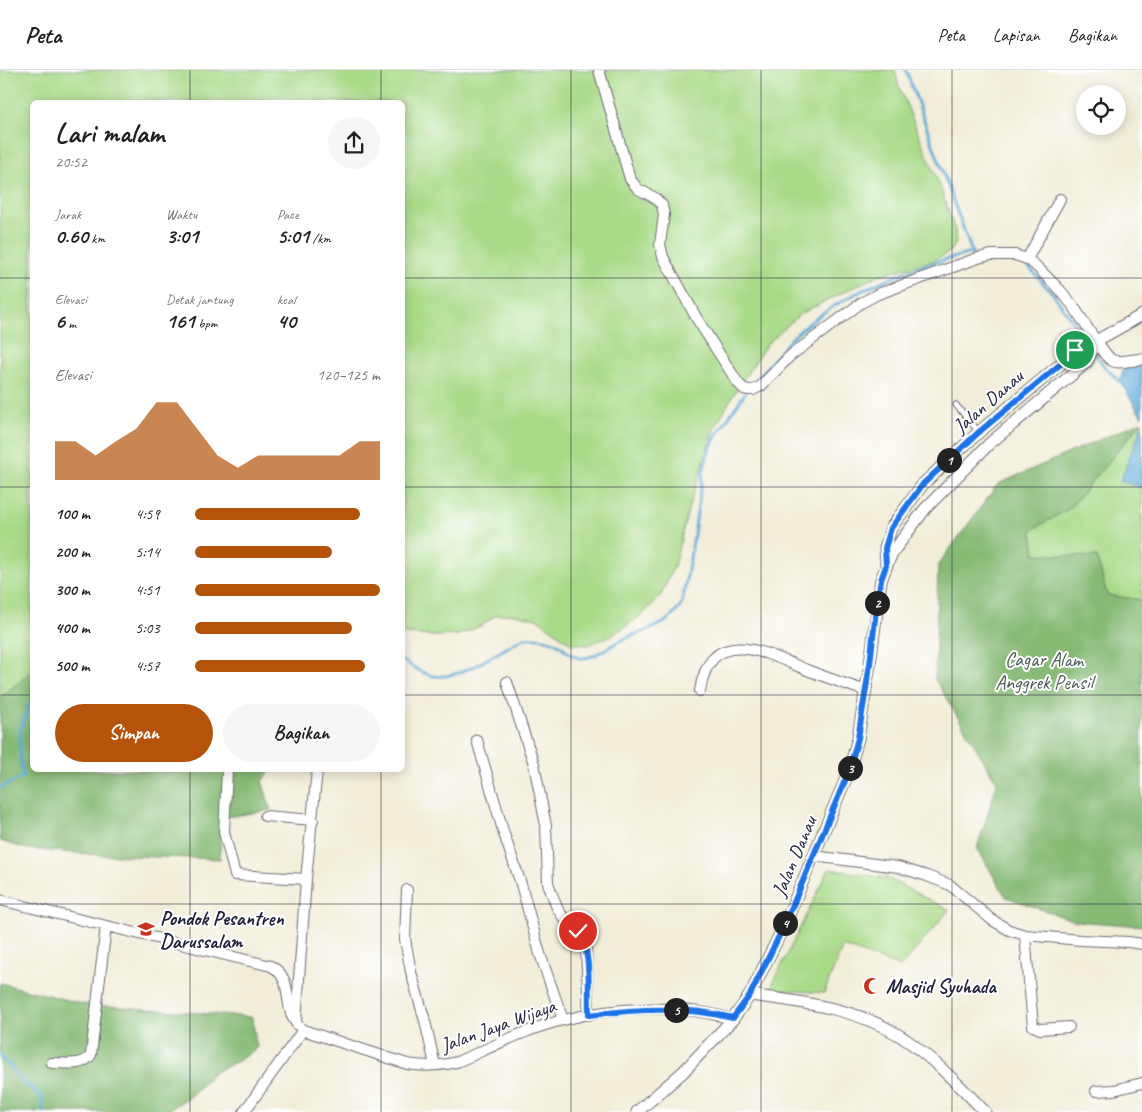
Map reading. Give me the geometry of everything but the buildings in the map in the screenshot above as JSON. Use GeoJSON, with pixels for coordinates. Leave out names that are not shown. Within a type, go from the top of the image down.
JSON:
{"type":"FeatureCollection","features":[{"type":"Feature","properties":{"kind":"street"},"geometry":{"type":"LineString","coordinates":[[598,70],[630,179],[638,189],[660,202],[664,208],[660,244],[666,264],[697,319],[738,383],[744,389],[753,390],[761,386],[790,356],[861,303],[878,294],[974,259],[1002,254],[1015,255],[1027,259],[1060,290],[1074,307],[1090,346],[1109,360],[1120,362],[1142,359]]}},
{"type":"Feature","properties":{"kind":"street"},"geometry":{"type":"LineString","coordinates":[[1027,259],[1060,199]]}},
{"type":"Feature","properties":{"kind":"street"},"geometry":{"type":"LineString","coordinates":[[1090,346],[1142,315]]}},
{"type":"Feature","properties":{"kind":"street","name":"Jalan Danau"},"geometry":{"type":"LineString","coordinates":[[637,1112],[682,1072],[733,1018],[750,995],[784,926],[849,771],[858,738],[866,691],[881,580],[886,566],[902,537],[925,509],[989,444],[1087,362],[1090,346],[1075,350],[979,432],[923,484],[891,528],[885,548],[886,566]]}},
{"type":"Feature","properties":{"kind":"street"},"geometry":{"type":"LineString","coordinates":[[700,691],[702,677],[710,663],[720,654],[741,648],[752,649],[775,656],[866,691]]}},
{"type":"Feature","properties":{"kind":"street"},"geometry":{"type":"LineString","coordinates":[[507,682],[534,764],[546,826],[548,884],[563,917],[582,936],[586,948],[589,1015]]}},
{"type":"Feature","properties":{"kind":"street"},"geometry":{"type":"LineString","coordinates":[[477,740],[504,834],[521,884],[540,954],[563,1020]]}},
{"type":"Feature","properties":{"kind":"street"},"geometry":{"type":"LineString","coordinates":[[228,772],[224,832],[234,875],[306,879]]}},
{"type":"Feature","properties":{"kind":"street"},"geometry":{"type":"LineString","coordinates":[[244,1112],[300,1027],[306,879],[317,772]]}},
{"type":"Feature","properties":{"kind":"street"},"geometry":{"type":"LineString","coordinates":[[265,816],[313,820]]}},
{"type":"Feature","properties":{"kind":"street"},"geometry":{"type":"LineString","coordinates":[[814,856],[898,867],[927,876],[950,885],[992,920],[1009,930],[1025,935],[1142,944]]}},
{"type":"Feature","properties":{"kind":"street"},"geometry":{"type":"LineString","coordinates":[[407,890],[405,939],[410,972],[435,1065]]}},
{"type":"Feature","properties":{"kind":"street"},"geometry":{"type":"LineString","coordinates":[[0,900],[271,966],[281,972],[284,977],[289,1008],[300,1027]]}},
{"type":"Feature","properties":{"kind":"street"},"geometry":{"type":"LineString","coordinates":[[52,1063],[80,1063],[87,1061],[91,1055],[106,926]]}},
{"type":"Feature","properties":{"kind":"street"},"geometry":{"type":"LineString","coordinates":[[1025,935],[1034,1026],[1040,1030],[1069,1027]]}},
{"type":"Feature","properties":{"kind":"street"},"geometry":{"type":"LineString","coordinates":[[750,995],[806,1002],[834,1008],[878,1024],[898,1034],[918,1049],[983,1111]]}},
{"type":"Feature","properties":{"kind":"street","name":"Jalan Jaya Wijaya"},"geometry":{"type":"LineString","coordinates":[[300,1027],[407,1064],[421,1066],[457,1062],[543,1026],[589,1015],[628,1010],[681,1010],[711,1012],[733,1018]]}},
{"type":"Feature","properties":{"kind":"street"},"geometry":{"type":"LineString","coordinates":[[1096,1091],[1114,1090],[1142,1083]]}},
{"type":"Feature","properties":{"kind":"lane"},"geometry":{"type":"LineString","coordinates":[[956,405],[979,432]]}},
{"type":"Feature","properties":{"kind":"green space"},"geometry":{"type":"Polygon","coordinates":[[[0,70],[895,70],[898,84],[941,189],[955,231],[956,244],[948,253],[933,261],[876,276],[800,314],[766,345],[732,397],[714,429],[689,507],[674,566],[661,595],[643,614],[614,634],[588,645],[570,643],[538,619],[513,614],[496,615],[481,626],[458,635],[405,634],[405,100],[30,100],[30,673],[0,698],[0,70]]]}},
{"type":"Feature","properties":{"kind":"green space","name":"Cagar Alam Anggrek Pensil"},"geometry":{"type":"Polygon","coordinates":[[[1142,421],[1070,508],[1032,530],[1035,554],[1097,557],[1107,595],[1142,600],[1142,926],[1075,921],[1006,897],[977,848],[997,783],[935,679],[938,565],[998,484],[1142,421]]]}},
{"type":"Feature","properties":{"kind":"green space"},"geometry":{"type":"Polygon","coordinates":[[[1142,422],[1142,600],[1107,595],[1097,557],[1035,554],[1032,530],[1070,508],[1142,422]]]}},
{"type":"Feature","properties":{"kind":"green space"},"geometry":{"type":"Polygon","coordinates":[[[30,673],[30,772],[270,772],[262,781],[271,810],[221,818],[220,859],[99,855],[27,849],[0,841],[0,698],[30,673]]]}},
{"type":"Feature","properties":{"kind":"green space"},"geometry":{"type":"Polygon","coordinates":[[[829,869],[887,878],[949,910],[901,967],[843,946],[824,993],[770,989],[829,869]]]}},
{"type":"Feature","properties":{"kind":"green space"},"geometry":{"type":"Polygon","coordinates":[[[0,983],[83,1004],[252,1017],[257,1048],[238,1061],[215,1072],[189,1097],[166,1112],[0,1112],[0,983]]]}},
{"type":"Feature","properties":{"kind":"water"},"geometry":{"type":"Polygon","coordinates":[[[1142,359],[1142,417],[1120,382],[1125,361],[1142,359]]]}},
{"type":"Feature","properties":{"kind":"water"},"geometry":{"type":"Polygon","coordinates":[[[1142,425],[1142,488],[1120,481],[1142,425]]]}},
{"type":"Feature","properties":{"kind":"waterway"},"geometry":{"type":"LineString","coordinates":[[906,70],[974,258]]}},
{"type":"Feature","properties":{"kind":"waterway"},"geometry":{"type":"LineString","coordinates":[[752,386],[794,336],[839,303],[871,286],[905,272],[971,253]]}},
{"type":"Feature","properties":{"kind":"waterway"},"geometry":{"type":"LineString","coordinates":[[983,261],[1010,260],[1026,264],[1054,295],[1088,343]]}},
{"type":"Feature","properties":{"kind":"waterway"},"geometry":{"type":"LineString","coordinates":[[1094,352],[1104,366],[1120,382]]}},
{"type":"Feature","properties":{"kind":"waterway"},"geometry":{"type":"LineString","coordinates":[[405,662],[417,670],[433,676],[455,674],[480,663],[524,638],[552,641],[570,654],[586,658],[622,640],[656,627],[670,618],[682,603],[703,471],[708,453],[716,436],[745,393]]}},
{"type":"Feature","properties":{"kind":"waterway"},"geometry":{"type":"LineString","coordinates":[[0,788],[23,777],[20,759],[20,730],[30,703]]}},
{"type":"Feature","properties":{"kind":"waterway"},"geometry":{"type":"LineString","coordinates":[[0,1055],[23,1082],[42,1097],[43,1112]]}},
{"type":"Feature","properties":{"kind":"place","name":"Pondok Pesantren Darussalam"},"geometry":{"type":"Point","coordinates":[146,929]}},
{"type":"Feature","properties":{"kind":"place","name":"Masjid Syuhada"},"geometry":{"type":"Point","coordinates":[872,986]}},
{"type":"Feature","properties":{"kind":"route"},"geometry":{"type":"LineString","coordinates":[[578,931],[586,948],[589,1015],[619,1011],[681,1010],[711,1012],[733,1018],[750,995],[784,926],[849,771],[858,738],[870,664],[877,601],[886,566],[885,548],[891,528],[923,484],[979,432],[1075,350]]}}]}
